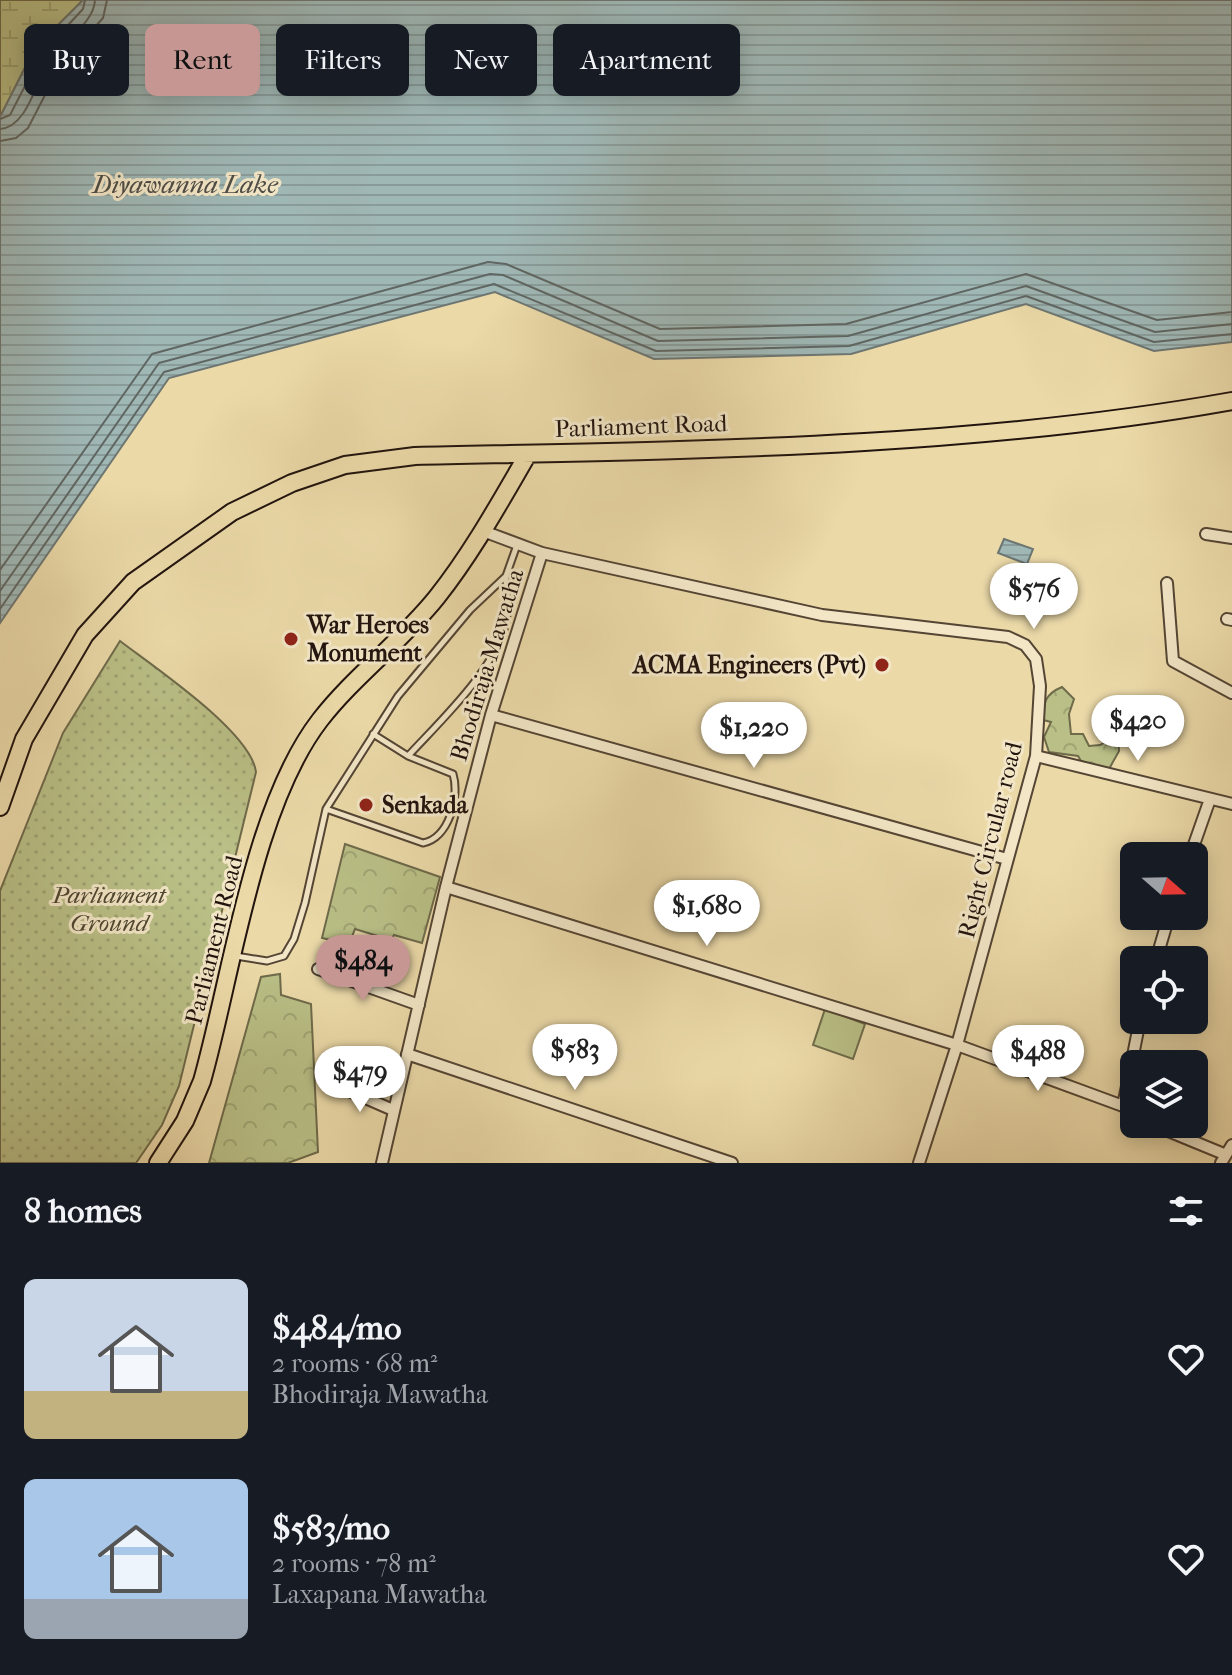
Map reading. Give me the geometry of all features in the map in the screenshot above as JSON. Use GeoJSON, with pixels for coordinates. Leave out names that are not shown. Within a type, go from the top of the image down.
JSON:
{"type":"FeatureCollection","features":[{"type":"Feature","properties":{"kind":"main road","name":"Parliament Road"},"geometry":{"type":"LineString","coordinates":[[158,1163],[185,1121],[202,1081],[268,822],[286,779],[319,721],[437,598],[483,531],[528,454],[885,441],[1143,417],[1232,401]]}},
{"type":"Feature","properties":{"kind":"main road"},"geometry":{"type":"LineString","coordinates":[[0,807],[24,739],[85,635],[133,582],[232,512],[292,483],[345,465],[415,456],[528,454]]}},
{"type":"Feature","properties":{"kind":"street","name":"Right Circular road"},"geometry":{"type":"LineString","coordinates":[[483,531],[542,553],[822,615],[1008,637],[1025,645],[1036,659],[1040,686],[1036,756],[957,1045],[919,1163]]}},
{"type":"Feature","properties":{"kind":"street"},"geometry":{"type":"LineString","coordinates":[[1206,534],[1232,538]]}},
{"type":"Feature","properties":{"kind":"street","name":"Bhodiraja Mawatha"},"geometry":{"type":"LineString","coordinates":[[382,1163],[446,887],[491,715],[542,553]]}},
{"type":"Feature","properties":{"kind":"street"},"geometry":{"type":"LineString","coordinates":[[1167,583],[1173,661],[1232,693]]}},
{"type":"Feature","properties":{"kind":"street"},"geometry":{"type":"LineString","coordinates":[[491,715],[1007,859]]}},
{"type":"Feature","properties":{"kind":"street"},"geometry":{"type":"LineString","coordinates":[[1036,756],[1232,804]]}},
{"type":"Feature","properties":{"kind":"street"},"geometry":{"type":"LineString","coordinates":[[1195,842],[1210,799]]}},
{"type":"Feature","properties":{"kind":"street"},"geometry":{"type":"LineString","coordinates":[[446,887],[957,1045],[1120,1105]]}},
{"type":"Feature","properties":{"kind":"street"},"geometry":{"type":"LineString","coordinates":[[318,969],[419,1005]]}},
{"type":"Feature","properties":{"kind":"street"},"geometry":{"type":"LineString","coordinates":[[407,1054],[732,1163]]}},
{"type":"Feature","properties":{"kind":"street"},"geometry":{"type":"LineString","coordinates":[[340,1087],[393,1110]]}},
{"type":"Feature","properties":{"kind":"street"},"geometry":{"type":"LineString","coordinates":[[1180,1138],[1223,1159],[1232,1145]]}},
{"type":"Feature","properties":{"kind":"lane"},"geometry":{"type":"LineString","coordinates":[[408,756],[460,699],[497,647],[507,615],[506,576],[517,545]]}},
{"type":"Feature","properties":{"kind":"lane"},"geometry":{"type":"LineString","coordinates":[[234,956],[267,961],[284,956],[294,939],[305,903],[326,809],[398,696],[452,632],[506,576]]}},
{"type":"Feature","properties":{"kind":"lane"},"geometry":{"type":"LineString","coordinates":[[326,809],[423,843],[433,841],[443,833],[457,787],[453,774],[408,756],[373,734]]}},
{"type":"Feature","properties":{"kind":"green space"},"geometry":{"type":"Polygon","coordinates":[[[0,0],[83,0],[59,24],[24,24],[24,70],[0,117],[0,0]]]}},
{"type":"Feature","properties":{"kind":"green space","name":"Parliament Ground"},"geometry":{"type":"Polygon","coordinates":[[[120,641],[220,720],[250,756],[256,772],[179,1086],[162,1125],[136,1163],[0,1163],[0,891],[63,733],[120,641]]]}},
{"type":"Feature","properties":{"kind":"green space"},"geometry":{"type":"Polygon","coordinates":[[[1062,687],[1074,699],[1069,714],[1071,734],[1083,734],[1089,746],[1100,745],[1118,735],[1119,751],[1109,769],[1081,761],[1078,756],[1049,752],[1044,737],[1051,722],[1043,720],[1044,709],[1049,696],[1062,687]]]}},
{"type":"Feature","properties":{"kind":"green space"},"geometry":{"type":"Polygon","coordinates":[[[345,844],[440,877],[422,943],[394,935],[391,940],[355,929],[349,944],[322,938],[345,844]]]}},
{"type":"Feature","properties":{"kind":"green space"},"geometry":{"type":"Polygon","coordinates":[[[280,974],[281,995],[311,1004],[318,1152],[288,1163],[209,1163],[261,977],[280,974]]]}},
{"type":"Feature","properties":{"kind":"green space"},"geometry":{"type":"Polygon","coordinates":[[[825,1009],[865,1024],[853,1059],[813,1045],[825,1009]]]}},
{"type":"Feature","properties":{"kind":"water","name":"Diyawanna Lake"},"geometry":{"type":"Polygon","coordinates":[[[83,0],[1232,0],[1232,342],[1154,351],[1026,304],[851,354],[654,359],[495,292],[169,378],[0,623],[0,117],[24,70],[24,96],[129,96],[129,24],[59,24],[83,0]]]}},
{"type":"Feature","properties":{"kind":"water"},"geometry":{"type":"Polygon","coordinates":[[[1004,539],[1033,549],[1027,564],[998,553],[1004,539]]]}},
{"type":"Feature","properties":{"kind":"place","name":"War Heroes Monument"},"geometry":{"type":"Point","coordinates":[291,639]}},
{"type":"Feature","properties":{"kind":"place","name":"ACMA Engineers (Pvt)"},"geometry":{"type":"Point","coordinates":[882,665]}},
{"type":"Feature","properties":{"kind":"place","name":"Senkada"},"geometry":{"type":"Point","coordinates":[366,805]}}]}
